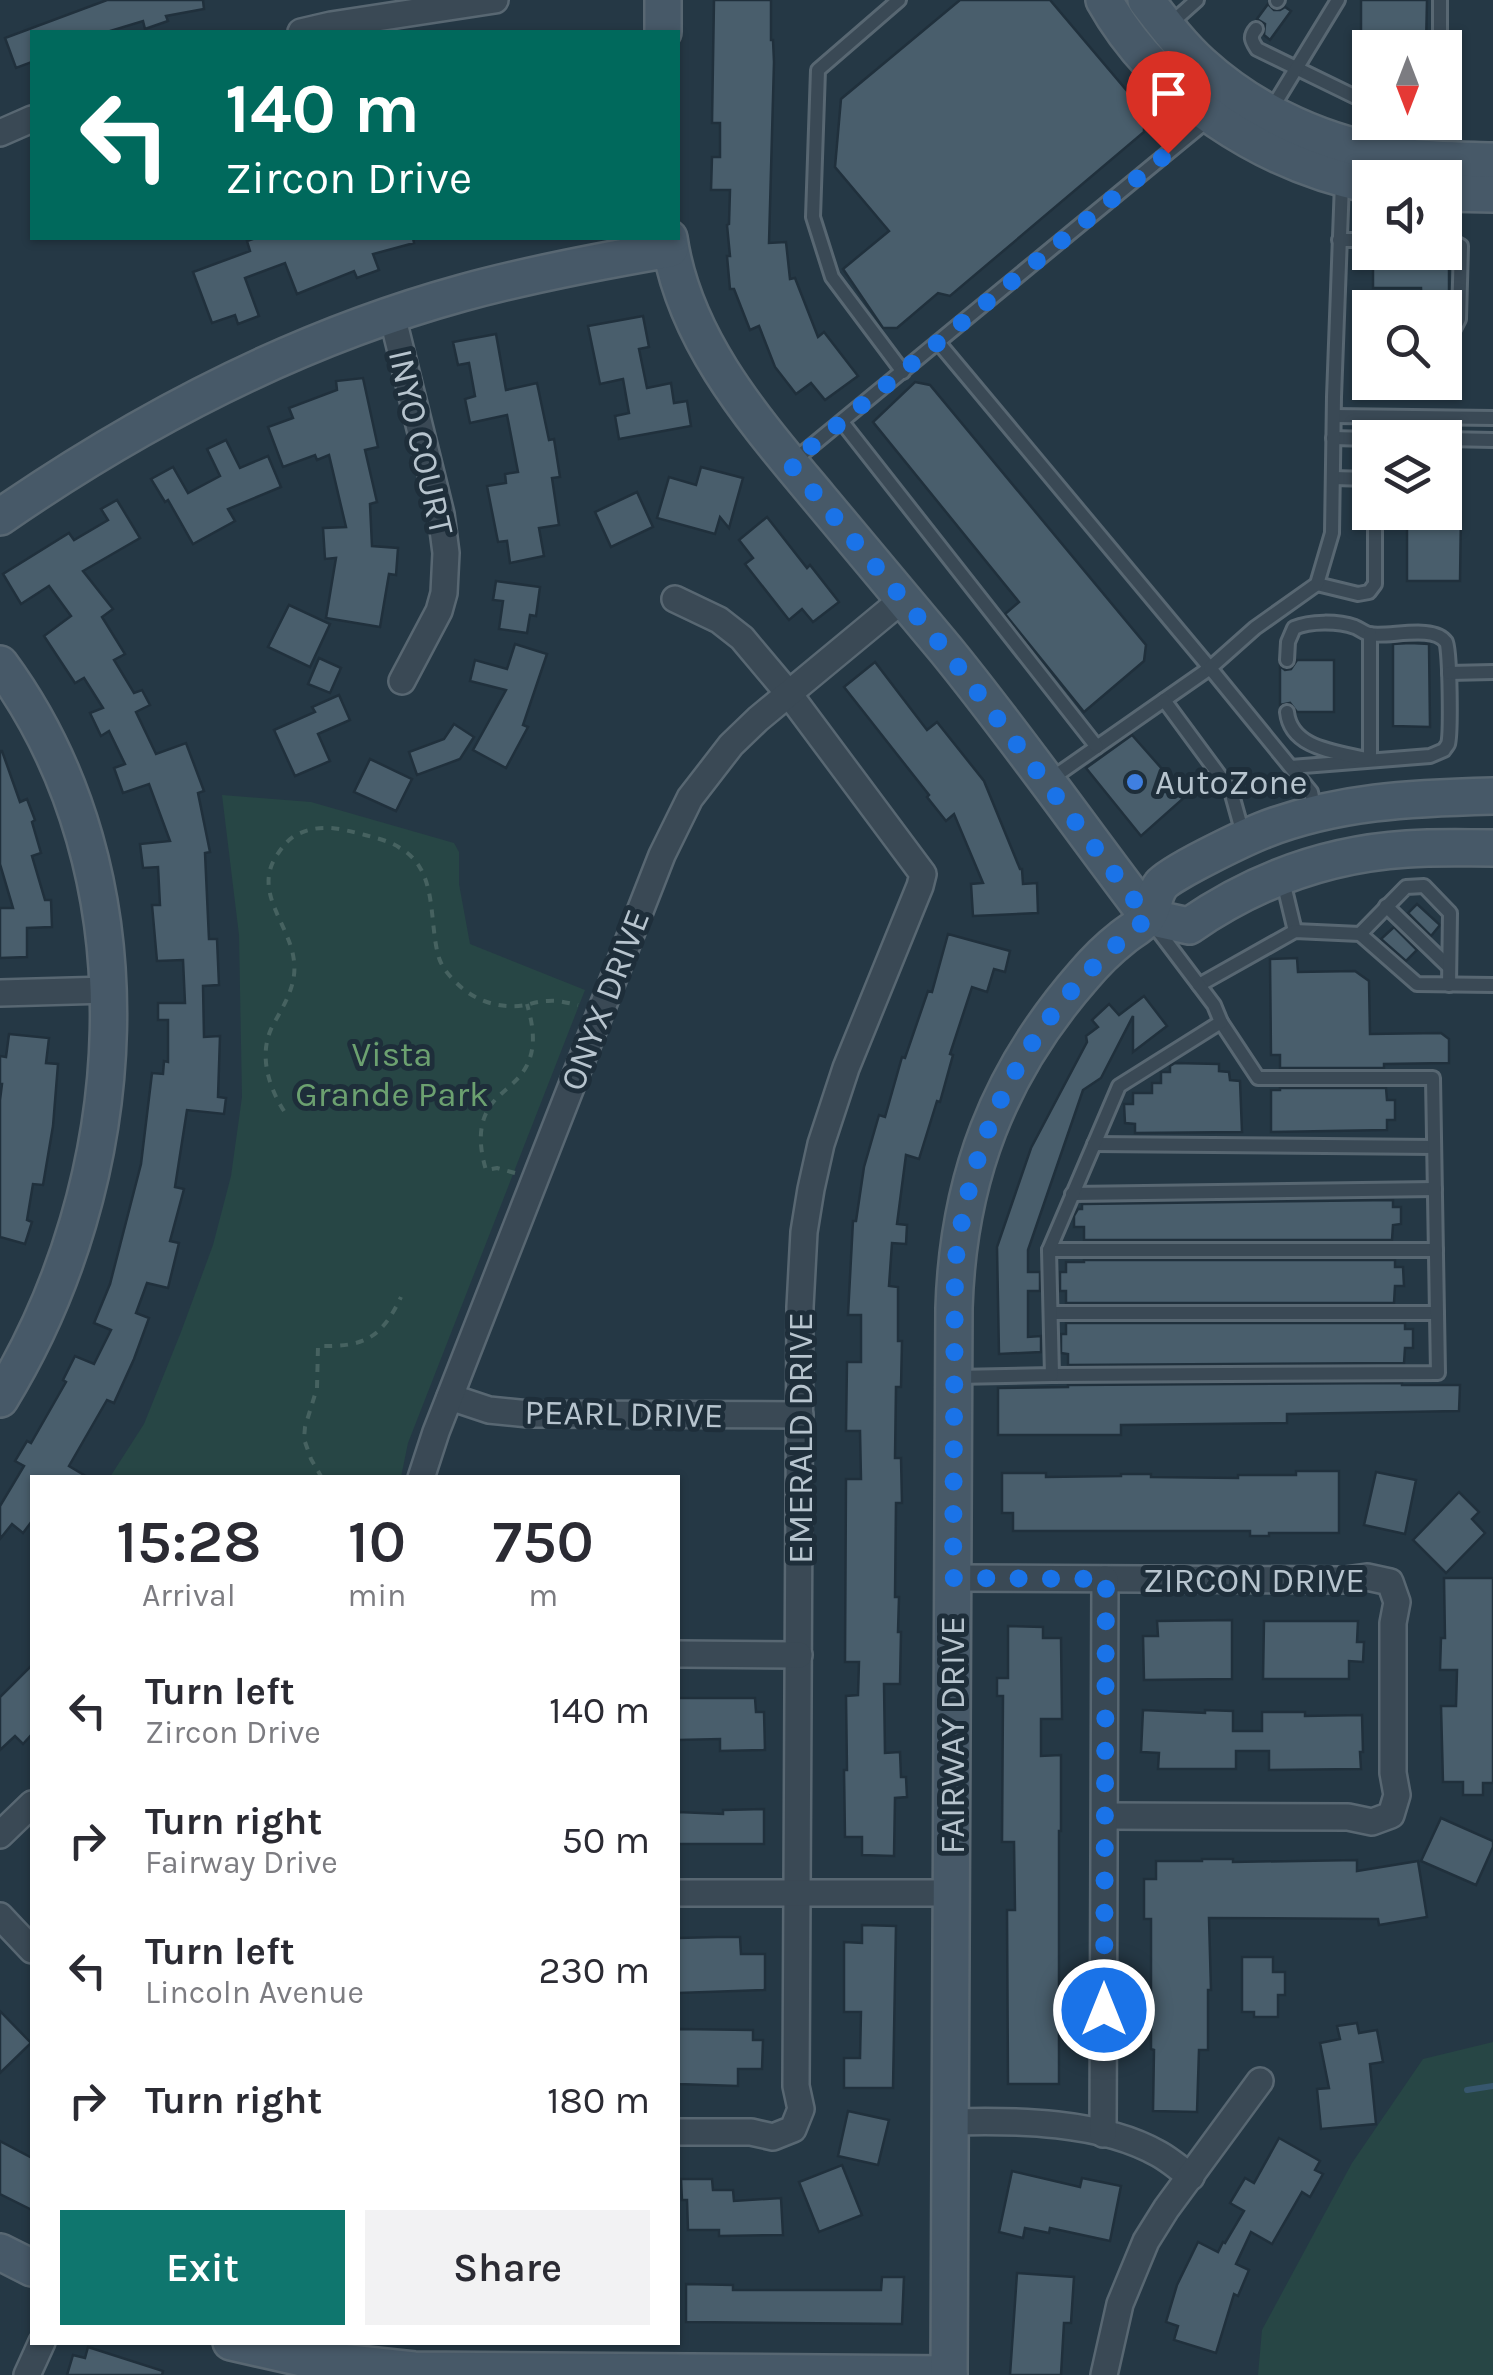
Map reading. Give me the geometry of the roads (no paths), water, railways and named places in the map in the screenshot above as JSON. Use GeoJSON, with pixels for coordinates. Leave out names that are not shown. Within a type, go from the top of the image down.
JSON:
{"type":"FeatureCollection","features":[{"type":"Feature","properties":{"kind":"street"},"geometry":{"type":"LineString","coordinates":[[310,30],[495,0]]}},
{"type":"Feature","properties":{"kind":"street"},"geometry":{"type":"LineString","coordinates":[[664,0],[664,30]]}},
{"type":"Feature","properties":{"kind":"street"},"geometry":{"type":"LineString","coordinates":[[1104,0],[1139,49],[1175,88],[1212,117],[1291,161],[1352,171]]}},
{"type":"Feature","properties":{"kind":"street"},"geometry":{"type":"LineString","coordinates":[[1156,13],[1200,64],[1240,94],[1305,130],[1352,169]]}},
{"type":"Feature","properties":{"kind":"street"},"geometry":{"type":"LineString","coordinates":[[1212,117],[1229,111],[1268,126],[1305,130]]}},
{"type":"Feature","properties":{"kind":"street"},"geometry":{"type":"LineString","coordinates":[[0,132],[30,120]]}},
{"type":"Feature","properties":{"kind":"street"},"geometry":{"type":"LineString","coordinates":[[1388,160],[1400,156],[1493,161]]}},
{"type":"Feature","properties":{"kind":"street"},"geometry":{"type":"LineString","coordinates":[[1462,193],[1493,194]]}},
{"type":"Feature","properties":{"kind":"street"},"geometry":{"type":"LineString","coordinates":[[0,517],[68,470],[200,394],[264,364],[392,315],[513,280],[669,243],[688,306],[707,348],[732,388],[955,662],[1148,918],[1189,926],[1281,875],[1329,860],[1384,851],[1493,848]]}},
{"type":"Feature","properties":{"kind":"street","name":"INYO COURT"},"geometry":{"type":"LineString","coordinates":[[392,315],[441,514],[446,553],[439,611],[402,681]]}},
{"type":"Feature","properties":{"kind":"street"},"geometry":{"type":"LineString","coordinates":[[675,598],[719,620],[742,638],[788,694]]}},
{"type":"Feature","properties":{"kind":"street","name":"ONYX DRIVE"},"geometry":{"type":"LineString","coordinates":[[422,1475],[675,826],[690,798],[731,745],[903,599]]}},
{"type":"Feature","properties":{"kind":"street"},"geometry":{"type":"LineString","coordinates":[[0,664],[42,732],[83,831],[104,936],[108,990],[104,1094],[85,1197],[54,1292],[0,1399]]}},
{"type":"Feature","properties":{"kind":"street","name":"EMERALD DRIVE"},"geometry":{"type":"LineString","coordinates":[[680,2132],[751,2132],[773,2137],[793,2129],[801,2109],[796,2086],[802,1270],[811,1188],[821,1144],[846,1068],[923,874],[788,694]]}},
{"type":"Feature","properties":{"kind":"street","name":"FAIRWAY DRIVE"},"geometry":{"type":"LineString","coordinates":[[949,2375],[955,1265],[978,1159],[1011,1078],[1032,1040],[1110,948],[1148,918],[1161,884],[1245,838],[1315,814],[1409,798],[1493,796]]}},
{"type":"Feature","properties":{"kind":"street"},"geometry":{"type":"LineString","coordinates":[[0,993],[108,990]]}},
{"type":"Feature","properties":{"kind":"street","name":"PEARL DRIVE"},"geometry":{"type":"LineString","coordinates":[[450,1397],[489,1410],[529,1414],[800,1415]]}},
{"type":"Feature","properties":{"kind":"street","name":"ZIRCON DRIVE"},"geometry":{"type":"LineString","coordinates":[[953,1578],[1368,1577],[1390,1582],[1397,1602],[1393,1623],[1393,1773],[1397,1796],[1391,1815],[1372,1822],[1348,1817],[1104,1816]]}},
{"type":"Feature","properties":{"kind":"street"},"geometry":{"type":"LineString","coordinates":[[1103,2134],[1106,1579]]}},
{"type":"Feature","properties":{"kind":"street"},"geometry":{"type":"LineString","coordinates":[[680,1654],[798,1654]]}},
{"type":"Feature","properties":{"kind":"street"},"geometry":{"type":"LineString","coordinates":[[0,1834],[30,1806]]}},
{"type":"Feature","properties":{"kind":"street"},"geometry":{"type":"LineString","coordinates":[[680,1893],[951,1893]]}},
{"type":"Feature","properties":{"kind":"street"},"geometry":{"type":"LineString","coordinates":[[0,1916],[30,1948]]}},
{"type":"Feature","properties":{"kind":"street"},"geometry":{"type":"LineString","coordinates":[[1104,2375],[1112,2330],[1146,2241],[1260,2081]]}},
{"type":"Feature","properties":{"kind":"street"},"geometry":{"type":"LineString","coordinates":[[950,2122],[1061,2125],[1103,2134],[1160,2154],[1191,2177]]}},
{"type":"Feature","properties":{"kind":"street"},"geometry":{"type":"LineString","coordinates":[[0,2252],[30,2267]]}},
{"type":"Feature","properties":{"kind":"street"},"geometry":{"type":"LineString","coordinates":[[27,2375],[41,2345]]}},
{"type":"Feature","properties":{"kind":"street"},"geometry":{"type":"LineString","coordinates":[[245,2345],[302,2358],[345,2353],[456,2372],[949,2375]]}},
{"type":"Feature","properties":{"kind":"lane"},"geometry":{"type":"LineString","coordinates":[[898,0],[818,70],[813,217],[832,277],[903,372]]}},
{"type":"Feature","properties":{"kind":"lane"},"geometry":{"type":"LineString","coordinates":[[1156,13],[1197,0]]}},
{"type":"Feature","properties":{"kind":"lane"},"geometry":{"type":"LineString","coordinates":[[1270,112],[1338,0]]}},
{"type":"Feature","properties":{"kind":"lane"},"geometry":{"type":"LineString","coordinates":[[1440,0],[1440,30]]}},
{"type":"Feature","properties":{"kind":"lane"},"geometry":{"type":"LineString","coordinates":[[1256,29],[1252,40],[1257,50],[1352,96]]}},
{"type":"Feature","properties":{"kind":"lane"},"geometry":{"type":"LineString","coordinates":[[790,464],[1212,117]]}},
{"type":"Feature","properties":{"kind":"lane"},"geometry":{"type":"LineString","coordinates":[[1046,783],[1210,668],[1255,628],[1317,584],[1332,533],[1339,240],[1352,184]]}},
{"type":"Feature","properties":{"kind":"lane"},"geometry":{"type":"LineString","coordinates":[[1339,240],[1352,240]]}},
{"type":"Feature","properties":{"kind":"lane"},"geometry":{"type":"LineString","coordinates":[[938,342],[1311,792],[1315,814]]}},
{"type":"Feature","properties":{"kind":"lane"},"geometry":{"type":"LineString","coordinates":[[1334,416],[1493,418]]}},
{"type":"Feature","properties":{"kind":"lane"},"geometry":{"type":"LineString","coordinates":[[842,422],[1097,747]]}},
{"type":"Feature","properties":{"kind":"lane"},"geometry":{"type":"LineString","coordinates":[[1334,438],[1352,438]]}},
{"type":"Feature","properties":{"kind":"lane"},"geometry":{"type":"LineString","coordinates":[[1462,439],[1493,440]]}},
{"type":"Feature","properties":{"kind":"lane"},"geometry":{"type":"LineString","coordinates":[[1333,478],[1352,479]]}},
{"type":"Feature","properties":{"kind":"lane"},"geometry":{"type":"LineString","coordinates":[[1317,584],[1358,594],[1369,592],[1375,584],[1375,530]]}},
{"type":"Feature","properties":{"kind":"lane"},"geometry":{"type":"LineString","coordinates":[[1287,660],[1294,628],[1306,623],[1352,626],[1370,634],[1424,633],[1440,638],[1448,648],[1448,737],[1444,750],[1430,756],[1291,767]]}},
{"type":"Feature","properties":{"kind":"lane"},"geometry":{"type":"LineString","coordinates":[[1370,634],[1370,760]]}},
{"type":"Feature","properties":{"kind":"lane"},"geometry":{"type":"LineString","coordinates":[[1449,672],[1493,672]]}},
{"type":"Feature","properties":{"kind":"lane"},"geometry":{"type":"LineString","coordinates":[[1164,700],[1231,791],[1245,838]]}},
{"type":"Feature","properties":{"kind":"lane"},"geometry":{"type":"LineString","coordinates":[[1286,712],[1291,727],[1304,743],[1370,760]]}},
{"type":"Feature","properties":{"kind":"lane"},"geometry":{"type":"LineString","coordinates":[[1281,875],[1294,931]]}},
{"type":"Feature","properties":{"kind":"lane"},"geometry":{"type":"LineString","coordinates":[[1360,934],[1406,887],[1424,886],[1450,913],[1450,985]]}},
{"type":"Feature","properties":{"kind":"lane"},"geometry":{"type":"LineString","coordinates":[[1386,906],[1450,967]]}},
{"type":"Feature","properties":{"kind":"lane"},"geometry":{"type":"LineString","coordinates":[[954,1377],[1438,1372],[1433,1078],[1258,1078],[1214,1005],[1148,918]]}},
{"type":"Feature","properties":{"kind":"lane"},"geometry":{"type":"LineString","coordinates":[[1199,985],[1294,931],[1360,934],[1417,984],[1493,985]]}},
{"type":"Feature","properties":{"kind":"lane"},"geometry":{"type":"LineString","coordinates":[[1052,1375],[1049,1250],[1119,1086],[1221,1022]]}},
{"type":"Feature","properties":{"kind":"lane"},"geometry":{"type":"LineString","coordinates":[[1094,1144],[1434,1147]]}},
{"type":"Feature","properties":{"kind":"lane"},"geometry":{"type":"LineString","coordinates":[[1072,1194],[1435,1188]]}},
{"type":"Feature","properties":{"kind":"lane"},"geometry":{"type":"LineString","coordinates":[[1049,1250],[1436,1250]]}},
{"type":"Feature","properties":{"kind":"lane"},"geometry":{"type":"LineString","coordinates":[[1050,1314],[1437,1313]]}},
{"type":"Feature","properties":{"kind":"waterway"},"geometry":{"type":"LineString","coordinates":[[1467,2090],[1493,2086]]}},
{"type":"Feature","properties":{"kind":"place","name":"AutoZone"},"geometry":{"type":"Point","coordinates":[1135,782]}},
{"type":"Feature","properties":{"kind":"park label","name":"Vista Grande Park"},"geometry":{"type":"Point","coordinates":[392,1074]}}]}
